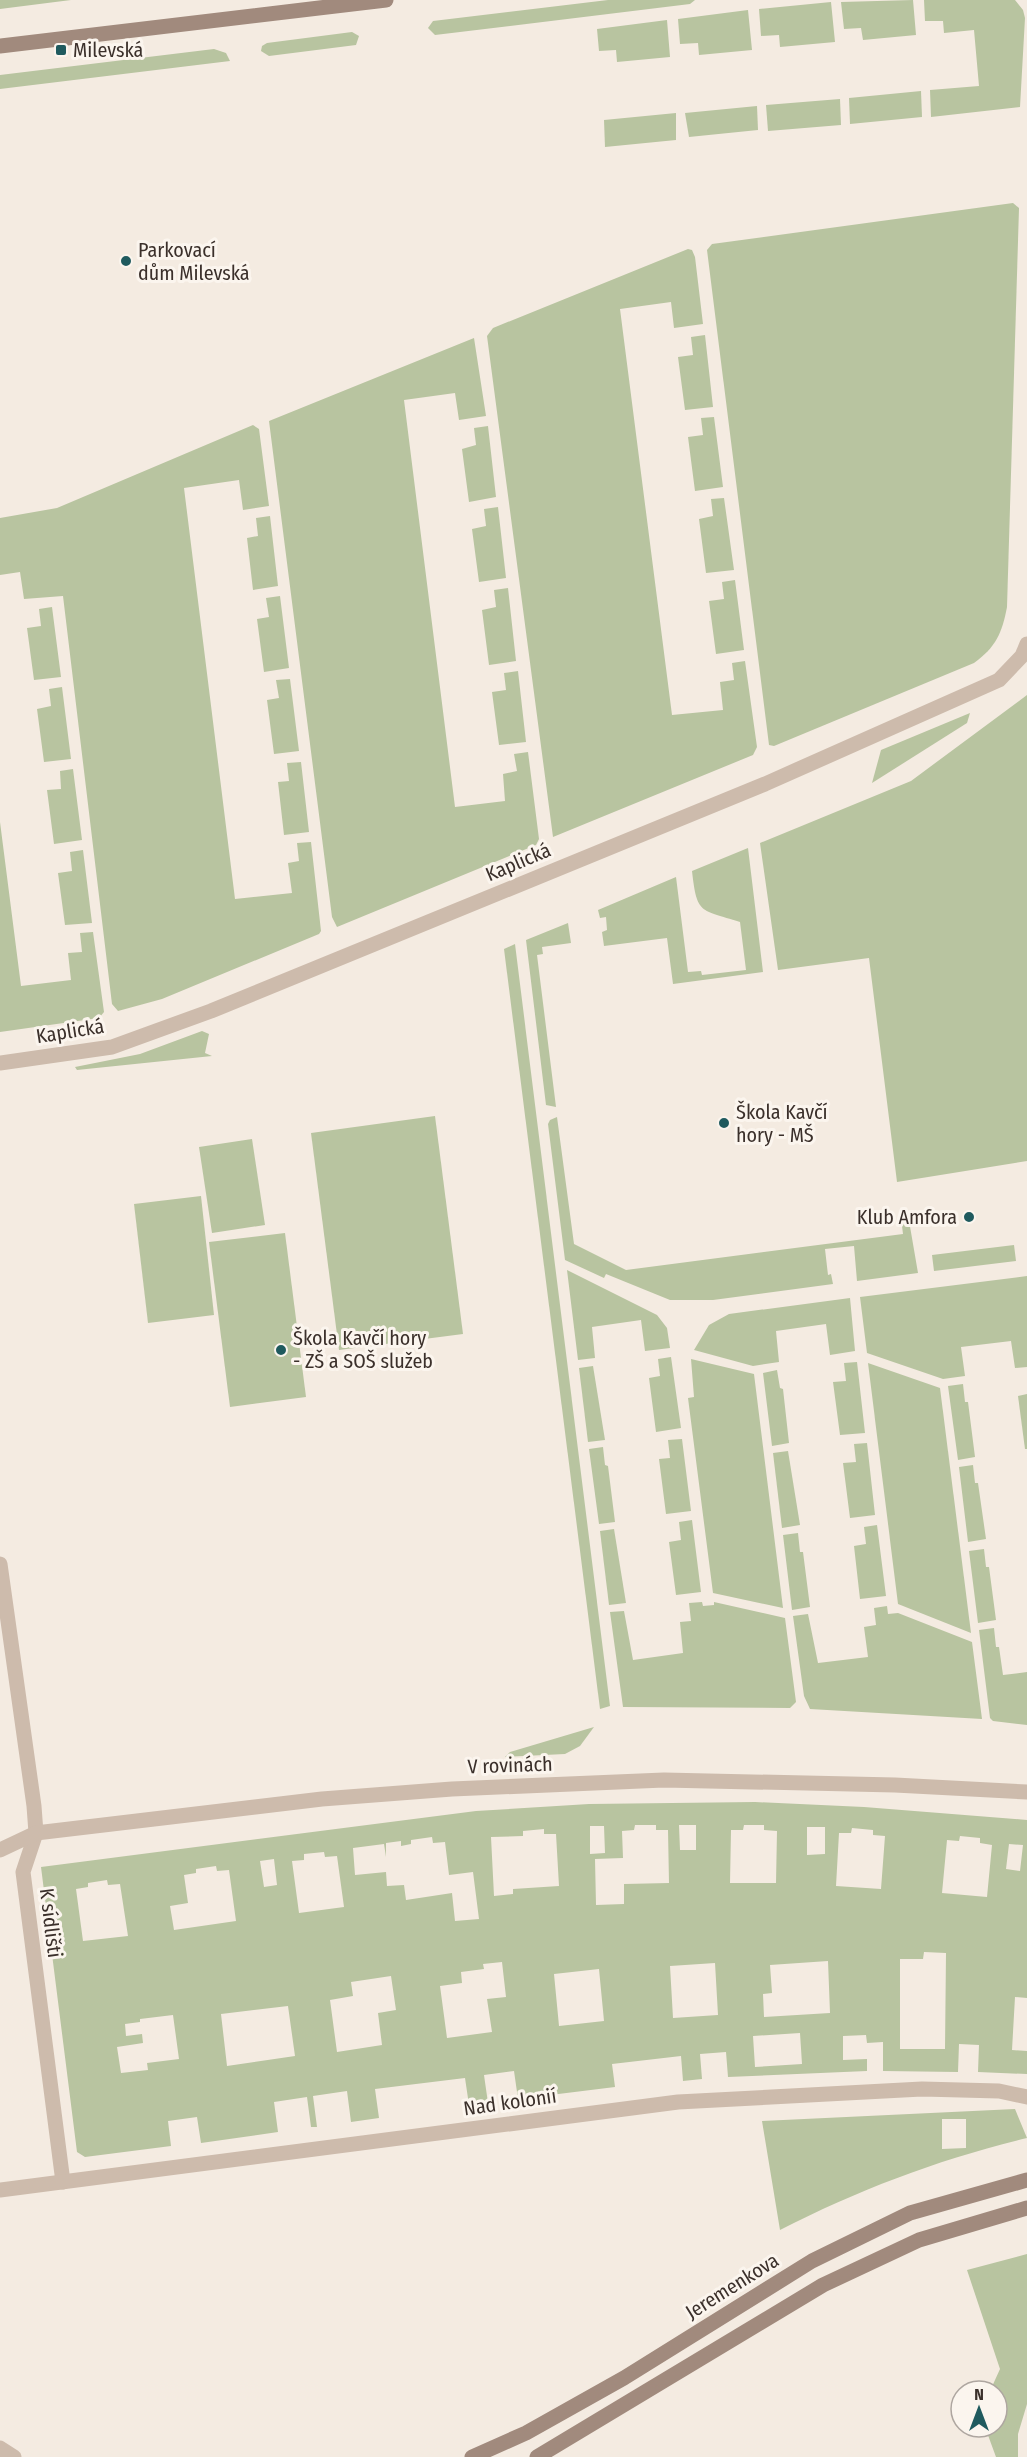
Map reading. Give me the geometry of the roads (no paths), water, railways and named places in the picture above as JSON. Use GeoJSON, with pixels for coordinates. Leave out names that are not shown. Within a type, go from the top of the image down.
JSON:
{"type":"FeatureCollection","features":[{"type":"Feature","properties":{"kind":"street"},"geometry":{"type":"LineString","coordinates":[[0,46],[386,0]]}},
{"type":"Feature","properties":{"kind":"street","name":"Kaplická"},"geometry":{"type":"LineString","coordinates":[[0,1063],[112,1047],[339,961],[551,870],[765,784],[999,680],[1022,656],[1027,644]]}},
{"type":"Feature","properties":{"kind":"street","name":"K sídlišti"},"geometry":{"type":"LineString","coordinates":[[0,1564],[36,1833],[23,1872],[63,2182]]}},
{"type":"Feature","properties":{"kind":"street","name":"V rovinách"},"geometry":{"type":"LineString","coordinates":[[0,1850],[36,1833],[322,1799],[452,1789],[664,1780],[896,1785],[1027,1792]]}},
{"type":"Feature","properties":{"kind":"street","name":"Nad kolonií"},"geometry":{"type":"LineString","coordinates":[[0,2190],[678,2102],[922,2089],[999,2091],[1027,2097]]}},
{"type":"Feature","properties":{"kind":"street","name":"Jeremenkova"},"geometry":{"type":"LineString","coordinates":[[472,2457],[525,2433],[624,2378],[812,2261],[910,2213],[1027,2180]]}},
{"type":"Feature","properties":{"kind":"street"},"geometry":{"type":"LineString","coordinates":[[537,2457],[823,2285],[919,2240],[1027,2208]]}},
{"type":"Feature","properties":{"kind":"street"},"geometry":{"type":"LineString","coordinates":[[0,2448],[14,2457]]}},
{"type":"Feature","properties":{"kind":"place","name":"Milevská"},"geometry":{"type":"Point","coordinates":[61,50]}},
{"type":"Feature","properties":{"kind":"place","name":"Parkovací dům Milevská"},"geometry":{"type":"Point","coordinates":[126,261]}},
{"type":"Feature","properties":{"kind":"place","name":"Škola Kavčí hory - MŠ"},"geometry":{"type":"Point","coordinates":[724,1123]}},
{"type":"Feature","properties":{"kind":"place","name":"Klub Amfora"},"geometry":{"type":"Point","coordinates":[969,1217]}},
{"type":"Feature","properties":{"kind":"place","name":"Škola Kavčí hory - ZŠ a SOŠ služeb"},"geometry":{"type":"Point","coordinates":[281,1350]}}]}
